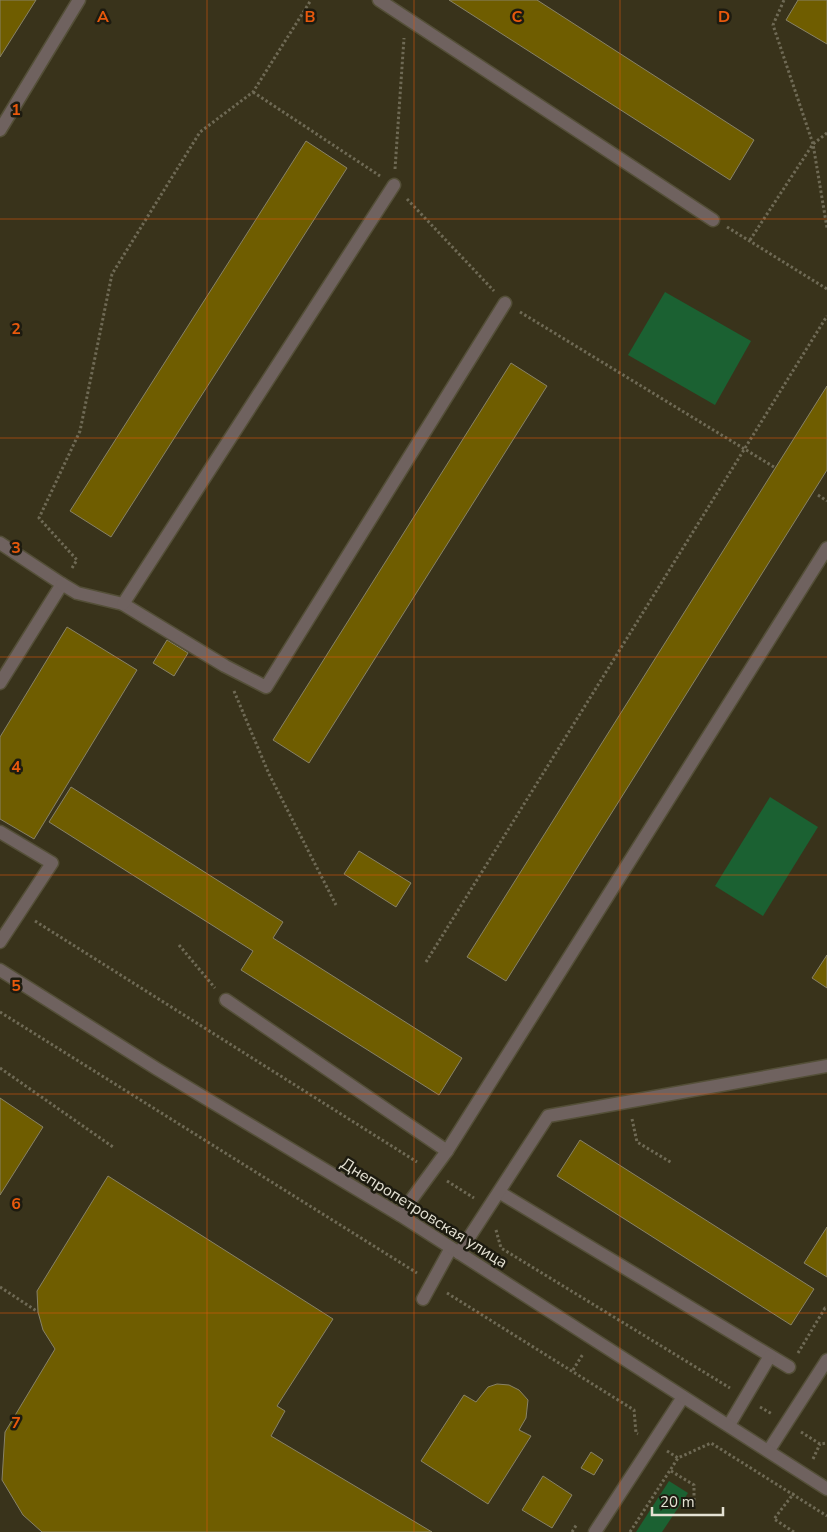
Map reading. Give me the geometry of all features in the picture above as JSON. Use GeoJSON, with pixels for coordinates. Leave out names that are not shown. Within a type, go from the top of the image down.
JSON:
{"type":"FeatureCollection","features":[{"type":"Feature","properties":{"kind":"street"},"geometry":{"type":"LineString","coordinates":[[0,130],[79,0]]}},
{"type":"Feature","properties":{"kind":"street"},"geometry":{"type":"LineString","coordinates":[[380,0],[714,220]]}},
{"type":"Feature","properties":{"kind":"street"},"geometry":{"type":"LineString","coordinates":[[123,604],[394,185]]}},
{"type":"Feature","properties":{"kind":"street"},"geometry":{"type":"LineString","coordinates":[[0,543],[77,594],[123,604],[225,666],[266,687],[505,302]]}},
{"type":"Feature","properties":{"kind":"street"},"geometry":{"type":"LineString","coordinates":[[400,1215],[447,1151],[827,548]]}},
{"type":"Feature","properties":{"kind":"street"},"geometry":{"type":"LineString","coordinates":[[0,683],[62,584]]}},
{"type":"Feature","properties":{"kind":"street"},"geometry":{"type":"LineString","coordinates":[[0,832],[52,863],[0,942]]}},
{"type":"Feature","properties":{"kind":"street","name":"Днепропетровская улица"},"geometry":{"type":"LineString","coordinates":[[0,970],[157,1069],[400,1215],[827,1489]]}},
{"type":"Feature","properties":{"kind":"street"},"geometry":{"type":"LineString","coordinates":[[226,1000],[447,1151]]}},
{"type":"Feature","properties":{"kind":"street"},"geometry":{"type":"LineString","coordinates":[[422,1299],[499,1192],[548,1116],[827,1066]]}},
{"type":"Feature","properties":{"kind":"street"},"geometry":{"type":"LineString","coordinates":[[499,1192],[788,1367]]}},
{"type":"Feature","properties":{"kind":"street"},"geometry":{"type":"LineString","coordinates":[[729,1425],[770,1356]]}},
{"type":"Feature","properties":{"kind":"street"},"geometry":{"type":"LineString","coordinates":[[769,1450],[823,1376],[827,1360]]}},
{"type":"Feature","properties":{"kind":"street"},"geometry":{"type":"LineString","coordinates":[[595,1532],[682,1397]]}},
{"type":"Feature","properties":{"kind":"path"},"geometry":{"type":"LineString","coordinates":[[62,584],[77,560],[38,518],[80,431],[112,274],[200,132],[253,92],[311,0]]}},
{"type":"Feature","properties":{"kind":"path"},"geometry":{"type":"LineString","coordinates":[[784,0],[774,25],[813,144],[827,228]]}},
{"type":"Feature","properties":{"kind":"path"},"geometry":{"type":"LineString","coordinates":[[394,185],[406,17]]}},
{"type":"Feature","properties":{"kind":"path"},"geometry":{"type":"LineString","coordinates":[[253,92],[394,185],[505,302],[774,467]]}},
{"type":"Feature","properties":{"kind":"path"},"geometry":{"type":"LineString","coordinates":[[750,240],[813,144],[827,133]]}},
{"type":"Feature","properties":{"kind":"path"},"geometry":{"type":"LineString","coordinates":[[714,220],[750,240],[827,289]]}},
{"type":"Feature","properties":{"kind":"path"},"geometry":{"type":"LineString","coordinates":[[426,962],[827,316]]}},
{"type":"Feature","properties":{"kind":"path"},"geometry":{"type":"LineString","coordinates":[[818,495],[827,501]]}},
{"type":"Feature","properties":{"kind":"path"},"geometry":{"type":"LineString","coordinates":[[225,666],[249,730],[269,774],[336,905]]}},
{"type":"Feature","properties":{"kind":"path"},"geometry":{"type":"LineString","coordinates":[[179,945],[226,1000]]}},
{"type":"Feature","properties":{"kind":"path"},"geometry":{"type":"LineString","coordinates":[[0,1068],[113,1146]]}},
{"type":"Feature","properties":{"kind":"path"},"geometry":{"type":"LineString","coordinates":[[628,1102],[637,1142],[672,1163]]}},
{"type":"Feature","properties":{"kind":"path"},"geometry":{"type":"LineString","coordinates":[[0,1287],[38,1312]]}},
{"type":"Feature","properties":{"kind":"path"},"geometry":{"type":"LineString","coordinates":[[788,1367],[825,1308],[827,1310]]}},
{"type":"Feature","properties":{"kind":"path"},"geometry":{"type":"LineString","coordinates":[[630,1532],[678,1458]]}},
{"type":"Feature","properties":{"kind":"path"},"geometry":{"type":"LineString","coordinates":[[671,1471],[694,1485],[694,1508]]}},
{"type":"Feature","properties":{"kind":"path"},"geometry":{"type":"LineString","coordinates":[[794,1532],[774,1519],[806,1475]]}},
{"type":"Feature","properties":{"kind":"green space"},"geometry":{"type":"Polygon","coordinates":[[[665,292],[751,341],[715,405],[628,355],[665,292]]]}},
{"type":"Feature","properties":{"kind":"green space"},"geometry":{"type":"Polygon","coordinates":[[[770,797],[818,827],[763,916],[715,886],[770,797]]]}},
{"type":"Feature","properties":{"kind":"green space"},"geometry":{"type":"Polygon","coordinates":[[[669,1481],[688,1493],[662,1532],[636,1532],[669,1481]]]}},
{"type":"Feature","properties":{"kind":"building"},"geometry":{"type":"Polygon","coordinates":[[[0,0],[36,0],[0,57],[0,0]]]}},
{"type":"Feature","properties":{"kind":"building"},"geometry":{"type":"Polygon","coordinates":[[[449,0],[537,0],[754,140],[730,180],[449,0]]]}},
{"type":"Feature","properties":{"kind":"building"},"geometry":{"type":"Polygon","coordinates":[[[798,0],[827,0],[827,44],[786,20],[798,0]]]}},
{"type":"Feature","properties":{"kind":"building"},"geometry":{"type":"Polygon","coordinates":[[[306,141],[347,168],[111,537],[70,511],[306,141]]]}},
{"type":"Feature","properties":{"kind":"building"},"geometry":{"type":"Polygon","coordinates":[[[511,363],[547,386],[309,763],[273,740],[511,363]]]}},
{"type":"Feature","properties":{"kind":"building"},"geometry":{"type":"Polygon","coordinates":[[[827,386],[827,470],[506,981],[467,957],[827,386]]]}},
{"type":"Feature","properties":{"kind":"building"},"geometry":{"type":"Polygon","coordinates":[[[67,627],[137,670],[34,839],[0,819],[0,737],[67,627]]]}},
{"type":"Feature","properties":{"kind":"building"},"geometry":{"type":"Polygon","coordinates":[[[167,640],[188,653],[174,676],[153,663],[167,640]]]}},
{"type":"Feature","properties":{"kind":"building"},"geometry":{"type":"Polygon","coordinates":[[[71,787],[283,922],[273,938],[462,1058],[439,1095],[241,970],[253,951],[49,822],[71,787]]]}},
{"type":"Feature","properties":{"kind":"building"},"geometry":{"type":"Polygon","coordinates":[[[359,851],[411,883],[396,907],[344,874],[359,851]]]}},
{"type":"Feature","properties":{"kind":"building"},"geometry":{"type":"Polygon","coordinates":[[[827,955],[827,988],[812,978],[827,955]]]}},
{"type":"Feature","properties":{"kind":"building"},"geometry":{"type":"Polygon","coordinates":[[[0,1098],[43,1127],[0,1195],[0,1098]]]}},
{"type":"Feature","properties":{"kind":"building"},"geometry":{"type":"Polygon","coordinates":[[[580,1140],[814,1289],[791,1325],[557,1176],[580,1140]]]}},
{"type":"Feature","properties":{"kind":"building"},"geometry":{"type":"Polygon","coordinates":[[[108,1176],[333,1319],[277,1406],[285,1411],[271,1436],[432,1532],[42,1532],[23,1515],[2,1480],[5,1432],[55,1349],[43,1330],[38,1312],[37,1291],[108,1176]]]}},
{"type":"Feature","properties":{"kind":"building"},"geometry":{"type":"Polygon","coordinates":[[[827,1227],[827,1277],[804,1263],[827,1227]]]}},
{"type":"Feature","properties":{"kind":"building"},"geometry":{"type":"Polygon","coordinates":[[[497,1384],[509,1385],[519,1390],[528,1400],[526,1418],[519,1430],[531,1436],[488,1504],[421,1461],[464,1395],[476,1402],[488,1387],[497,1384]]]}},
{"type":"Feature","properties":{"kind":"building"},"geometry":{"type":"Polygon","coordinates":[[[591,1452],[603,1460],[594,1475],[581,1468],[591,1452]]]}},
{"type":"Feature","properties":{"kind":"building"},"geometry":{"type":"Polygon","coordinates":[[[543,1476],[572,1495],[552,1528],[522,1510],[543,1476]]]}}]}
